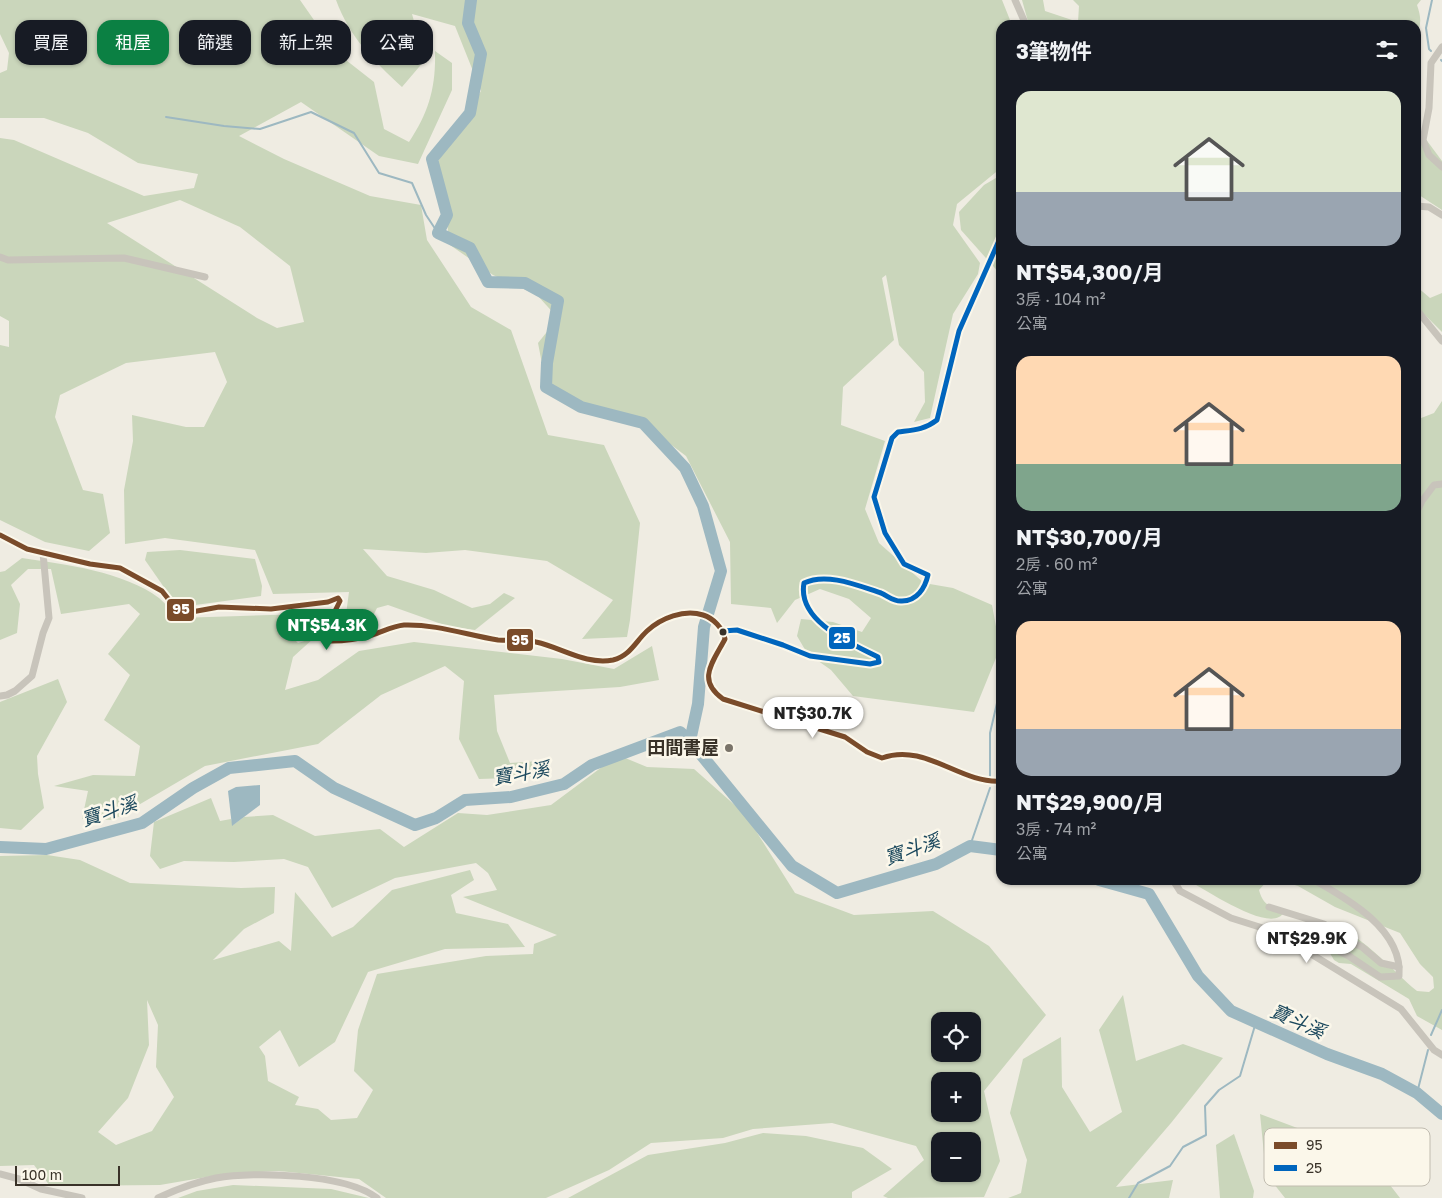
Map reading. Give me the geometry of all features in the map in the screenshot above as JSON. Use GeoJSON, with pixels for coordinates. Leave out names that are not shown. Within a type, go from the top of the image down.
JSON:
{"type":"FeatureCollection","features":[{"type":"Feature","properties":{"kind":"street"},"geometry":{"type":"LineString","coordinates":[[1015,0],[1024,20]]}},
{"type":"Feature","properties":{"kind":"street"},"geometry":{"type":"LineString","coordinates":[[1442,47],[1431,63],[1430,108],[1423,140],[1429,155],[1442,167]]}},
{"type":"Feature","properties":{"kind":"street"},"geometry":{"type":"LineString","coordinates":[[1421,206],[1430,206],[1442,216]]}},
{"type":"Feature","properties":{"kind":"street"},"geometry":{"type":"LineString","coordinates":[[723,631],[737,630],[820,659],[870,664],[879,662],[878,657],[818,623],[802,594],[804,583],[822,580],[845,582],[883,594],[895,601],[904,602],[914,598],[926,583],[928,575],[904,564],[885,533],[874,497],[892,438],[898,432],[913,432],[928,427],[937,420],[959,331],[996,247]]}},
{"type":"Feature","properties":{"kind":"street"},"geometry":{"type":"LineString","coordinates":[[0,257],[8,260],[124,258],[205,277]]}},
{"type":"Feature","properties":{"kind":"street"},"geometry":{"type":"LineString","coordinates":[[1421,315],[1442,341]]}},
{"type":"Feature","properties":{"kind":"street"},"geometry":{"type":"LineString","coordinates":[[1421,503],[1434,485],[1442,484]]}},
{"type":"Feature","properties":{"kind":"street"},"geometry":{"type":"LineString","coordinates":[[0,535],[27,549],[90,564],[120,568],[162,591],[173,605],[186,613],[219,607],[271,609],[338,598],[340,601],[328,631],[328,638],[331,641],[354,639],[404,625],[429,627],[499,640],[536,642],[585,660],[601,662],[616,659],[632,649],[647,630],[663,620],[678,614],[694,612],[707,616],[723,631],[725,639],[707,675],[708,685],[713,692],[724,699],[845,737],[867,752],[882,758],[889,755],[921,756],[987,782],[996,781]]}},
{"type":"Feature","properties":{"kind":"street"},"geometry":{"type":"LineString","coordinates":[[0,696],[8,695],[32,676],[43,633],[49,618],[43,553]]}},
{"type":"Feature","properties":{"kind":"street"},"geometry":{"type":"LineString","coordinates":[[1176,885],[1180,891],[1231,918],[1268,930],[1303,949],[1401,1009],[1434,1050],[1442,1055]]}},
{"type":"Feature","properties":{"kind":"street"},"geometry":{"type":"LineString","coordinates":[[1303,949],[1325,944],[1349,956],[1380,977],[1398,976],[1400,967],[1394,946],[1376,924],[1345,898],[1323,885]]}},
{"type":"Feature","properties":{"kind":"street"},"geometry":{"type":"LineString","coordinates":[[1269,907],[1324,924],[1362,947],[1381,963],[1400,967]]}},
{"type":"Feature","properties":{"kind":"street"},"geometry":{"type":"LineString","coordinates":[[0,1174],[19,1178],[41,1189],[82,1198]]}},
{"type":"Feature","properties":{"kind":"street"},"geometry":{"type":"LineString","coordinates":[[158,1198],[182,1187],[217,1178],[309,1176],[369,1192],[378,1198]]}},
{"type":"Feature","properties":{"kind":"green space"},"geometry":{"type":"Polygon","coordinates":[[[0,0],[300,0],[314,20],[261,20],[261,65],[351,64],[374,82],[384,129],[409,142],[422,120],[430,99],[434,76],[435,51],[452,63],[452,90],[418,164],[379,156],[301,102],[239,136],[284,159],[370,196],[421,205],[427,240],[471,307],[511,330],[548,435],[604,445],[640,523],[627,637],[582,639],[613,600],[547,561],[465,550],[426,553],[363,549],[387,576],[434,590],[472,608],[490,604],[504,593],[515,598],[475,630],[447,626],[388,605],[377,608],[368,626],[344,629],[349,592],[273,594],[255,550],[165,538],[125,544],[124,490],[133,441],[132,415],[186,427],[204,427],[227,382],[215,352],[126,363],[60,395],[55,417],[83,490],[103,494],[110,533],[89,551],[45,542],[0,520],[0,345],[9,347],[9,321],[0,316],[0,138],[14,140],[144,196],[194,188],[198,174],[138,163],[88,133],[44,118],[0,118],[0,73],[7,70],[9,53],[0,34],[0,0]],[[180,200],[107,223],[257,318],[277,328],[304,322],[290,266],[240,227],[180,200]]]}},
{"type":"Feature","properties":{"kind":"green space"},"geometry":{"type":"Polygon","coordinates":[[[336,0],[1002,0],[1010,20],[996,20],[996,172],[957,204],[953,225],[980,263],[978,274],[953,314],[930,418],[914,422],[925,402],[924,372],[899,345],[886,275],[882,278],[894,340],[843,387],[841,425],[885,441],[865,509],[879,543],[924,583],[953,588],[992,605],[996,626],[996,658],[974,712],[853,696],[831,670],[807,653],[797,636],[801,619],[833,622],[862,632],[871,618],[849,599],[820,589],[795,600],[777,623],[771,608],[731,604],[730,542],[686,456],[645,425],[596,410],[547,390],[538,343],[558,318],[537,295],[493,275],[450,245],[446,216],[432,171],[481,91],[455,26],[412,14],[414,20],[361,20],[361,45],[351,31],[351,20],[345,20],[336,0]]]}},
{"type":"Feature","properties":{"kind":"green space"},"geometry":{"type":"Polygon","coordinates":[[[1022,0],[1043,0],[1045,11],[1072,20],[1028,20],[1022,0]]]}},
{"type":"Feature","properties":{"kind":"green space"},"geometry":{"type":"Polygon","coordinates":[[[1073,0],[1421,0],[1417,5],[1420,20],[1078,20],[1079,6],[1073,0]]]}},
{"type":"Feature","properties":{"kind":"green space"},"geometry":{"type":"Polygon","coordinates":[[[379,65],[421,65],[402,87],[379,65]]]}},
{"type":"Feature","properties":{"kind":"green space"},"geometry":{"type":"Polygon","coordinates":[[[1421,133],[1442,161],[1442,210],[1421,196],[1421,133]]]}},
{"type":"Feature","properties":{"kind":"green space"},"geometry":{"type":"Polygon","coordinates":[[[996,178],[996,269],[961,230],[959,212],[984,185],[996,178]]]}},
{"type":"Feature","properties":{"kind":"green space"},"geometry":{"type":"Polygon","coordinates":[[[1421,290],[1430,298],[1442,293],[1442,332],[1421,311],[1421,290]]]}},
{"type":"Feature","properties":{"kind":"green space"},"geometry":{"type":"Polygon","coordinates":[[[1442,401],[1442,1030],[1417,1016],[1409,999],[1351,964],[1339,963],[1334,960],[1325,945],[1301,937],[1295,929],[1313,921],[1326,922],[1339,927],[1366,945],[1417,991],[1429,992],[1434,988],[1433,977],[1420,964],[1400,933],[1335,907],[1295,885],[1421,885],[1421,418],[1434,413],[1442,401]]]}},
{"type":"Feature","properties":{"kind":"green space"},"geometry":{"type":"Polygon","coordinates":[[[180,550],[255,559],[262,586],[261,596],[188,606],[175,603],[145,560],[147,552],[180,550]]]}},
{"type":"Feature","properties":{"kind":"green space"},"geometry":{"type":"Polygon","coordinates":[[[22,558],[94,570],[129,582],[159,598],[178,618],[302,614],[322,611],[286,631],[298,643],[314,638],[293,657],[285,690],[318,680],[359,651],[414,642],[562,659],[614,669],[652,646],[659,680],[620,687],[494,695],[497,731],[510,763],[540,761],[535,777],[479,779],[459,739],[464,681],[445,666],[381,695],[318,744],[205,766],[113,820],[82,819],[88,791],[54,786],[93,775],[135,776],[140,746],[104,720],[130,675],[108,654],[140,614],[129,604],[61,614],[51,569],[28,569],[11,585],[20,604],[17,633],[0,640],[0,572],[5,571],[22,558]]]}},
{"type":"Feature","properties":{"kind":"green space"},"geometry":{"type":"Polygon","coordinates":[[[58,679],[67,702],[37,756],[44,808],[21,830],[0,828],[0,702],[58,679]]]}},
{"type":"Feature","properties":{"kind":"green space"},"geometry":{"type":"Polygon","coordinates":[[[618,755],[647,767],[694,769],[746,815],[795,893],[854,915],[933,911],[989,946],[1046,1015],[984,1091],[1000,1161],[984,1197],[888,1198],[883,1196],[924,1160],[916,1146],[832,1123],[753,1129],[723,1138],[651,1143],[609,1170],[546,1198],[386,1198],[359,1179],[279,1171],[224,1174],[160,1185],[50,1186],[34,1165],[0,1166],[0,856],[47,855],[80,860],[130,883],[241,888],[275,887],[274,913],[244,929],[213,960],[279,941],[291,951],[295,892],[332,937],[353,927],[392,890],[470,870],[474,880],[451,895],[456,913],[508,924],[525,947],[445,949],[368,972],[335,1042],[299,1067],[280,1030],[259,1047],[265,1056],[268,1081],[299,1097],[295,1105],[318,1109],[331,1120],[357,1118],[373,1090],[354,1071],[358,1030],[377,974],[486,956],[533,954],[534,944],[557,935],[463,897],[497,890],[488,873],[476,863],[395,878],[332,908],[308,867],[284,859],[234,862],[184,861],[160,869],[150,856],[154,822],[211,798],[220,821],[231,819],[233,825],[244,817],[273,815],[315,836],[380,829],[404,847],[458,813],[487,815],[551,805],[618,755]],[[147,1000],[149,1045],[128,1098],[98,1132],[116,1145],[152,1131],[174,1097],[156,1067],[158,1025],[147,1000]]]}},
{"type":"Feature","properties":{"kind":"green space"},"geometry":{"type":"Polygon","coordinates":[[[1196,885],[1264,885],[1259,890],[1265,902],[1271,907],[1284,912],[1277,918],[1266,918],[1253,915],[1196,885]]]}},
{"type":"Feature","properties":{"kind":"green space"},"geometry":{"type":"Polygon","coordinates":[[[1123,995],[1136,1061],[1183,1044],[1223,1058],[1116,1187],[1173,1180],[1169,1198],[1008,1198],[1021,1193],[1027,1160],[1010,1113],[1023,1059],[1061,1037],[1062,1087],[1090,1132],[1122,1112],[1099,1030],[1123,995]]]}},
{"type":"Feature","properties":{"kind":"green space"},"geometry":{"type":"Polygon","coordinates":[[[1260,1114],[1297,1128],[1264,1128],[1264,1154],[1260,1114]]]}},
{"type":"Feature","properties":{"kind":"green space"},"geometry":{"type":"Polygon","coordinates":[[[763,1133],[806,1136],[863,1148],[892,1169],[852,1192],[852,1198],[568,1198],[648,1155],[725,1143],[763,1133]]]}},
{"type":"Feature","properties":{"kind":"green space"},"geometry":{"type":"Polygon","coordinates":[[[1234,1134],[1254,1191],[1253,1198],[1220,1198],[1216,1145],[1234,1134]]]}},
{"type":"Feature","properties":{"kind":"green space"},"geometry":{"type":"Polygon","coordinates":[[[233,1185],[331,1189],[369,1198],[178,1198],[197,1191],[233,1185]]]}},
{"type":"Feature","properties":{"kind":"green space"},"geometry":{"type":"Polygon","coordinates":[[[1276,1186],[1391,1186],[1400,1198],[1285,1198],[1276,1186]]]}},
{"type":"Feature","properties":{"kind":"water"},"geometry":{"type":"Polygon","coordinates":[[[260,785],[260,805],[232,826],[228,791],[236,787],[260,785]]]}},
{"type":"Feature","properties":{"kind":"waterway"},"geometry":{"type":"LineString","coordinates":[[471,0],[468,23],[481,54],[470,113],[432,159],[447,215],[438,233],[470,248],[488,282],[525,283],[558,301],[547,363],[546,387],[581,407],[643,423],[685,468],[703,506],[721,571],[704,627],[698,704],[690,741]]}},
{"type":"Feature","properties":{"kind":"waterway"},"geometry":{"type":"LineString","coordinates":[[1431,51],[1429,49],[1426,28],[1432,0]]}},
{"type":"Feature","properties":{"kind":"waterway"},"geometry":{"type":"LineString","coordinates":[[166,117],[224,126],[260,129],[311,112],[354,133],[379,173],[412,183],[426,215],[438,233]]}},
{"type":"Feature","properties":{"kind":"waterway"},"geometry":{"type":"LineString","coordinates":[[990,776],[990,733],[996,707]]}},
{"type":"Feature","properties":{"kind":"waterway","name":"寶斗溪"},"geometry":{"type":"LineString","coordinates":[[0,847],[46,849],[142,823],[193,788],[229,768],[295,761],[334,788],[415,825],[436,818],[465,800],[511,797],[564,784],[592,765],[680,732],[690,741],[792,866],[837,893],[936,864],[970,846],[996,849]]}},
{"type":"Feature","properties":{"kind":"waterway"},"geometry":{"type":"LineString","coordinates":[[970,846],[990,788]]}},
{"type":"Feature","properties":{"kind":"waterway","name":"寶斗溪"},"geometry":{"type":"LineString","coordinates":[[1117,885],[1149,894],[1198,976],[1231,1011],[1327,1054],[1382,1074],[1417,1093],[1442,1114]]}},
{"type":"Feature","properties":{"kind":"waterway"},"geometry":{"type":"LineString","coordinates":[[1431,1035],[1442,1010]]}},
{"type":"Feature","properties":{"kind":"waterway"},"geometry":{"type":"LineString","coordinates":[[1129,1198],[1138,1183],[1170,1166],[1183,1147],[1206,1135],[1205,1106],[1219,1090],[1240,1076],[1256,1022]]}},
{"type":"Feature","properties":{"kind":"waterway"},"geometry":{"type":"LineString","coordinates":[[1417,1093],[1428,1050]]}},
{"type":"Feature","properties":{"kind":"transit line","name":"25"},"geometry":{"type":"LineString","coordinates":[[723,631],[737,630],[810,656],[870,664],[879,662],[878,657],[840,637],[817,619],[809,609],[804,597],[804,583],[813,580],[833,579],[881,593],[899,601],[912,599],[925,585],[928,575],[904,564],[885,533],[874,497],[892,438],[898,432],[923,428],[937,420],[959,331],[996,247]]}},
{"type":"Feature","properties":{"kind":"transit line","name":"95"},"geometry":{"type":"LineString","coordinates":[[0,535],[27,549],[90,564],[120,568],[162,591],[173,605],[186,613],[219,607],[271,609],[328,602],[338,598],[340,601],[332,617],[328,638],[331,641],[362,638],[404,625],[416,625],[498,640],[531,641],[583,658],[603,661],[613,660],[624,655],[647,631],[659,622],[681,614],[696,613],[710,618],[717,624],[725,639],[709,670],[710,685],[723,699],[845,737],[867,752],[882,758],[913,755],[971,776],[996,781]]}},
{"type":"Feature","properties":{"kind":"place","name":"田間書屋"},"geometry":{"type":"Point","coordinates":[729,748]}}]}
